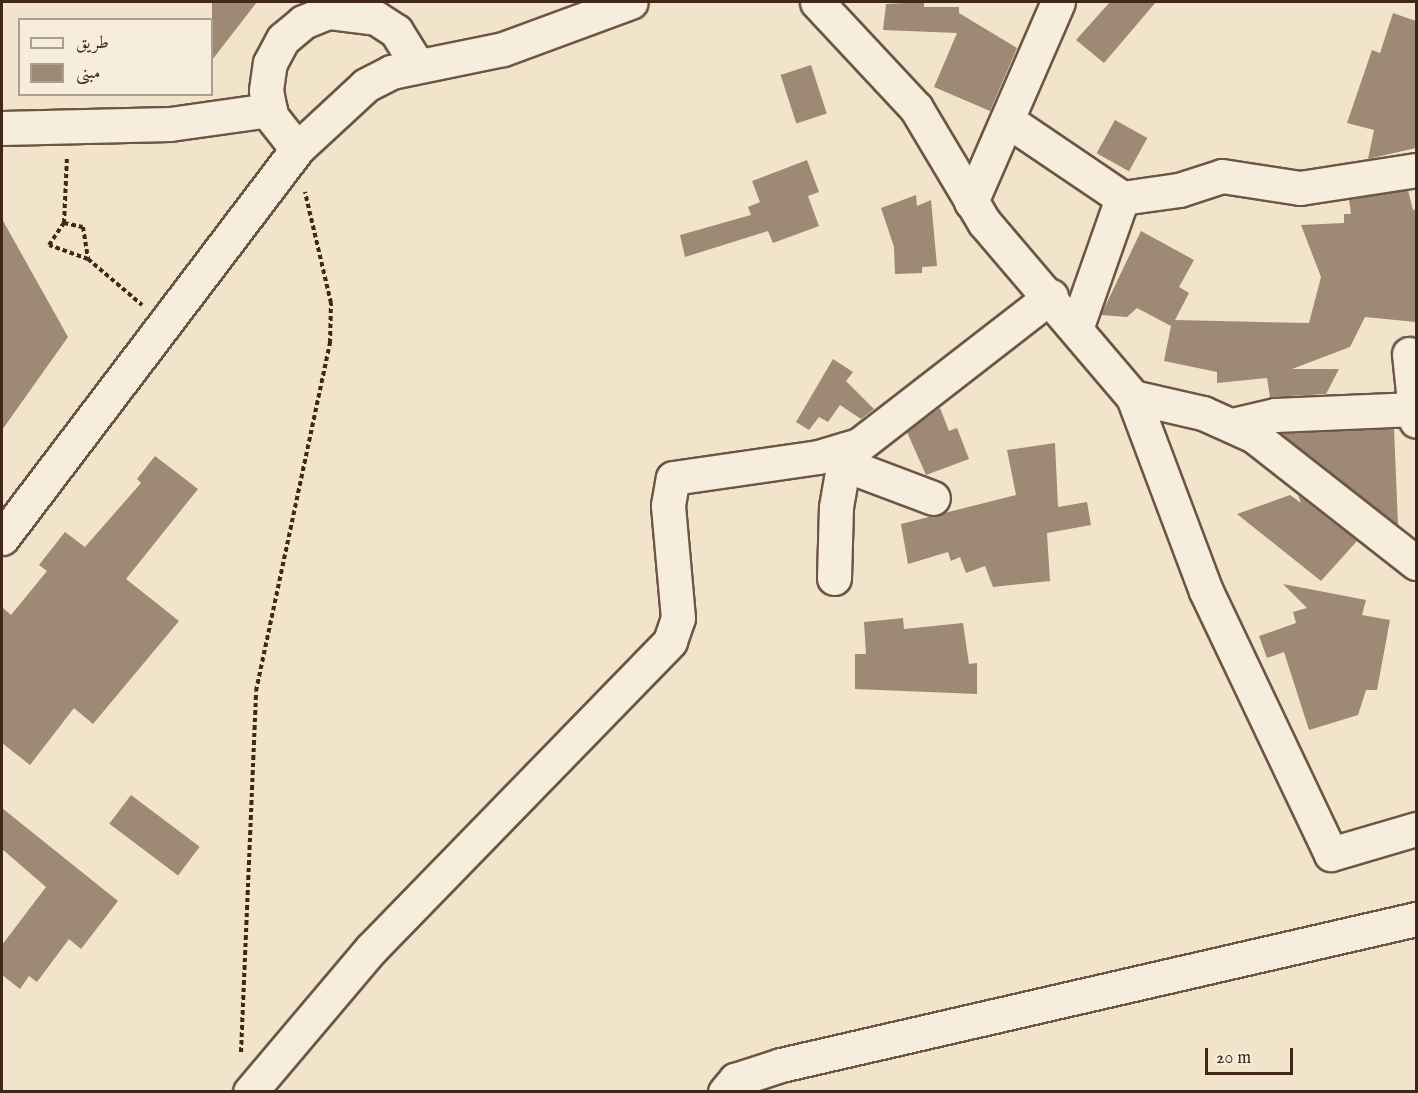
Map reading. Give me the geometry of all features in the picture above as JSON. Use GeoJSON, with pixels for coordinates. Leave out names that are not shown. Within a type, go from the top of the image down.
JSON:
{"type":"FeatureCollection","features":[{"type":"Feature","properties":{"kind":"street"},"geometry":{"type":"LineString","coordinates":[[2,538],[167,326],[297,149],[366,85],[417,65],[503,49],[631,2]]}},
{"type":"Feature","properties":{"kind":"street"},"geometry":{"type":"LineString","coordinates":[[817,2],[916,108],[971,202],[1077,326],[1133,397],[1206,591],[1331,854],[1416,828]]}},
{"type":"Feature","properties":{"kind":"street"},"geometry":{"type":"LineString","coordinates":[[971,202],[1058,2]]}},
{"type":"Feature","properties":{"kind":"street"},"geometry":{"type":"LineString","coordinates":[[297,149],[270,110],[266,90],[270,63],[283,39],[303,22],[327,7],[376,18],[396,31],[417,65]]}},
{"type":"Feature","properties":{"kind":"street"},"geometry":{"type":"LineString","coordinates":[[2,128],[170,124],[270,110]]}},
{"type":"Feature","properties":{"kind":"street"},"geometry":{"type":"LineString","coordinates":[[1006,120],[1122,198],[1171,192],[1222,176],[1300,188],[1416,170]]}},
{"type":"Feature","properties":{"kind":"street"},"geometry":{"type":"LineString","coordinates":[[1077,326],[1122,198]]}},
{"type":"Feature","properties":{"kind":"street"},"geometry":{"type":"LineString","coordinates":[[834,578],[844,457],[1051,296]]}},
{"type":"Feature","properties":{"kind":"street"},"geometry":{"type":"LineString","coordinates":[[1232,425],[1275,415],[1416,415],[1409,354]]}},
{"type":"Feature","properties":{"kind":"street"},"geometry":{"type":"LineString","coordinates":[[1133,397],[1167,402],[1232,425],[1280,455],[1338,507],[1416,563]]}},
{"type":"Feature","properties":{"kind":"street"},"geometry":{"type":"LineString","coordinates":[[250,1092],[371,948],[670,642],[678,618],[670,481],[682,473],[844,457],[933,498]]}},
{"type":"Feature","properties":{"kind":"street"},"geometry":{"type":"LineString","coordinates":[[725,1092],[735,1080],[781,1065],[1416,919]]}},
{"type":"Feature","properties":{"kind":"path"},"geometry":{"type":"LineString","coordinates":[[68,128],[64,223],[49,245],[88,259],[167,326]]}},
{"type":"Feature","properties":{"kind":"path"},"geometry":{"type":"LineString","coordinates":[[241,1059],[256,691],[330,343],[331,303],[297,149]]}},
{"type":"Feature","properties":{"kind":"path"},"geometry":{"type":"LineString","coordinates":[[64,223],[83,227],[88,259]]}},
{"type":"Feature","properties":{"kind":"building"},"geometry":{"type":"Polygon","coordinates":[[[212,2],[257,2],[213,59],[212,2]]]}},
{"type":"Feature","properties":{"kind":"building"},"geometry":{"type":"Polygon","coordinates":[[[924,2],[924,7],[959,7],[959,13],[1017,48],[990,111],[934,87],[957,33],[883,30],[886,4],[924,2]]]}},
{"type":"Feature","properties":{"kind":"building"},"geometry":{"type":"Polygon","coordinates":[[[1110,2],[1156,2],[1104,63],[1076,40],[1110,2]]]}},
{"type":"Feature","properties":{"kind":"building"},"geometry":{"type":"Polygon","coordinates":[[[1393,13],[1416,21],[1416,148],[1368,159],[1374,130],[1347,123],[1372,50],[1380,53],[1393,13]]]}},
{"type":"Feature","properties":{"kind":"building"},"geometry":{"type":"Polygon","coordinates":[[[811,65],[827,114],[796,123],[781,75],[811,65]]]}},
{"type":"Feature","properties":{"kind":"building"},"geometry":{"type":"Polygon","coordinates":[[[1115,120],[1147,138],[1129,171],[1097,153],[1115,120]]]}},
{"type":"Feature","properties":{"kind":"building"},"geometry":{"type":"Polygon","coordinates":[[[807,160],[819,192],[808,196],[819,226],[773,243],[768,231],[685,257],[680,235],[751,215],[748,207],[760,202],[752,181],[807,160]]]}},
{"type":"Feature","properties":{"kind":"building"},"geometry":{"type":"Polygon","coordinates":[[[1408,190],[1413,210],[1416,209],[1416,322],[1365,317],[1350,347],[1292,369],[1339,369],[1326,394],[1270,397],[1267,378],[1217,383],[1217,372],[1164,361],[1171,326],[1137,308],[1127,317],[1101,315],[1141,231],[1194,260],[1179,287],[1189,293],[1175,320],[1309,323],[1321,277],[1301,225],[1344,223],[1344,214],[1351,214],[1349,199],[1408,190]]]}},
{"type":"Feature","properties":{"kind":"building"},"geometry":{"type":"Polygon","coordinates":[[[916,195],[917,206],[931,200],[937,266],[922,267],[922,273],[895,274],[894,247],[881,208],[916,195]]]}},
{"type":"Feature","properties":{"kind":"building"},"geometry":{"type":"Polygon","coordinates":[[[2,219],[68,337],[2,430],[2,219]]]}},
{"type":"Feature","properties":{"kind":"building"},"geometry":{"type":"Polygon","coordinates":[[[833,359],[853,372],[846,381],[874,409],[861,419],[840,405],[828,422],[819,417],[809,430],[796,422],[833,359]]]}},
{"type":"Feature","properties":{"kind":"building"},"geometry":{"type":"Polygon","coordinates":[[[940,408],[949,431],[957,428],[969,459],[926,475],[907,432],[940,408]]]}},
{"type":"Feature","properties":{"kind":"building"},"geometry":{"type":"Polygon","coordinates":[[[1394,429],[1398,525],[1281,434],[1394,429]]]}},
{"type":"Feature","properties":{"kind":"building"},"geometry":{"type":"Polygon","coordinates":[[[1055,443],[1058,507],[1087,502],[1091,525],[1047,533],[1050,581],[993,587],[985,566],[966,573],[960,557],[951,561],[948,552],[908,564],[901,524],[1016,495],[1007,450],[1055,443]]]}},
{"type":"Feature","properties":{"kind":"building"},"geometry":{"type":"Polygon","coordinates":[[[155,456],[198,489],[126,579],[179,621],[93,724],[74,708],[30,765],[2,743],[2,607],[11,615],[47,571],[39,565],[65,532],[85,547],[141,483],[137,479],[155,456]]]}},
{"type":"Feature","properties":{"kind":"building"},"geometry":{"type":"Polygon","coordinates":[[[1290,495],[1301,503],[1298,495],[1357,541],[1321,581],[1237,514],[1290,495]]]}},
{"type":"Feature","properties":{"kind":"building"},"geometry":{"type":"Polygon","coordinates":[[[1283,584],[1366,600],[1362,615],[1390,620],[1377,690],[1366,690],[1358,715],[1309,730],[1284,652],[1267,658],[1259,636],[1296,623],[1293,612],[1307,608],[1283,584]]]}},
{"type":"Feature","properties":{"kind":"building"},"geometry":{"type":"Polygon","coordinates":[[[903,618],[904,629],[963,623],[969,664],[977,663],[977,694],[855,689],[855,654],[866,654],[864,622],[903,618]]]}},
{"type":"Feature","properties":{"kind":"building"},"geometry":{"type":"Polygon","coordinates":[[[131,795],[200,847],[178,876],[109,824],[131,795]]]}},
{"type":"Feature","properties":{"kind":"building"},"geometry":{"type":"Polygon","coordinates":[[[2,808],[118,901],[81,949],[69,939],[37,982],[29,976],[20,989],[2,975],[2,945],[46,887],[2,849],[2,808]]]}}]}
